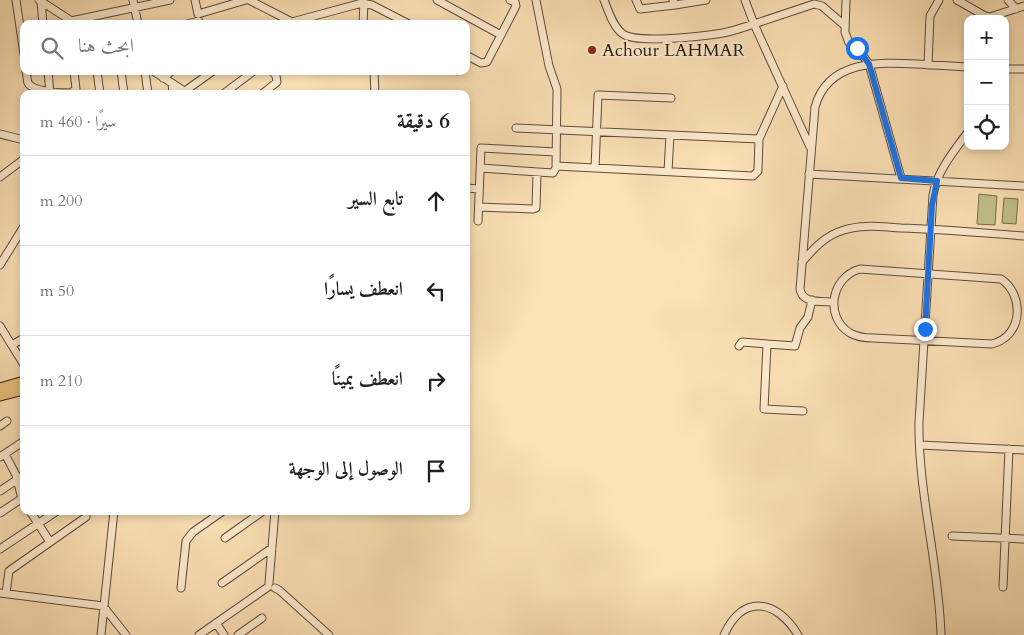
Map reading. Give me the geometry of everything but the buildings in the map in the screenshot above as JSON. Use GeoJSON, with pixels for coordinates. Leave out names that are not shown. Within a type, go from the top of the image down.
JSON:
{"type":"FeatureCollection","features":[{"type":"Feature","properties":{"kind":"main road"},"geometry":{"type":"LineString","coordinates":[[0,388],[20,383]]}},
{"type":"Feature","properties":{"kind":"main road"},"geometry":{"type":"LineString","coordinates":[[0,396],[20,391]]}},
{"type":"Feature","properties":{"kind":"street"},"geometry":{"type":"LineString","coordinates":[[16,0],[20,27]]}},
{"type":"Feature","properties":{"kind":"street"},"geometry":{"type":"LineString","coordinates":[[42,0],[68,20]]}},
{"type":"Feature","properties":{"kind":"street"},"geometry":{"type":"LineString","coordinates":[[42,0],[43,20]]}},
{"type":"Feature","properties":{"kind":"street"},"geometry":{"type":"LineString","coordinates":[[133,0],[137,20]]}},
{"type":"Feature","properties":{"kind":"street"},"geometry":{"type":"LineString","coordinates":[[81,20],[170,0]]}},
{"type":"Feature","properties":{"kind":"street"},"geometry":{"type":"LineString","coordinates":[[195,0],[197,20],[247,0],[288,20]]}},
{"type":"Feature","properties":{"kind":"street"},"geometry":{"type":"LineString","coordinates":[[437,0],[501,35]]}},
{"type":"Feature","properties":{"kind":"street"},"geometry":{"type":"LineString","coordinates":[[470,57],[484,63],[487,62],[516,6],[515,2],[510,0]]}},
{"type":"Feature","properties":{"kind":"street"},"geometry":{"type":"LineString","coordinates":[[480,168],[552,173],[556,166],[557,89],[549,66],[536,0]]}},
{"type":"Feature","properties":{"kind":"street"},"geometry":{"type":"LineString","coordinates":[[604,0],[616,26],[623,34],[633,38],[675,38],[723,33],[814,4],[822,6],[844,25]]}},
{"type":"Feature","properties":{"kind":"street"},"geometry":{"type":"LineString","coordinates":[[636,0],[640,9],[674,2],[706,0]]}},
{"type":"Feature","properties":{"kind":"street"},"geometry":{"type":"LineString","coordinates":[[745,0],[811,150]]}},
{"type":"Feature","properties":{"kind":"street"},"geometry":{"type":"LineString","coordinates":[[847,0],[844,25],[846,37],[869,64],[901,178]]}},
{"type":"Feature","properties":{"kind":"street"},"geometry":{"type":"LineString","coordinates":[[928,65],[930,16],[939,0]]}},
{"type":"Feature","properties":{"kind":"street"},"geometry":{"type":"LineString","coordinates":[[957,0],[990,17],[1024,6]]}},
{"type":"Feature","properties":{"kind":"street"},"geometry":{"type":"LineString","coordinates":[[1008,0],[1016,9]]}},
{"type":"Feature","properties":{"kind":"street"},"geometry":{"type":"LineString","coordinates":[[363,20],[364,3]]}},
{"type":"Feature","properties":{"kind":"street"},"geometry":{"type":"LineString","coordinates":[[299,20],[364,3],[372,5],[401,20]]}},
{"type":"Feature","properties":{"kind":"street"},"geometry":{"type":"LineString","coordinates":[[834,302],[805,299],[800,292],[815,106],[820,92],[836,76],[847,69],[869,64],[892,63],[964,67]]}},
{"type":"Feature","properties":{"kind":"street"},"geometry":{"type":"LineString","coordinates":[[1009,69],[1024,69]]}},
{"type":"Feature","properties":{"kind":"street"},"geometry":{"type":"LineString","coordinates":[[27,75],[28,84],[43,90]]}},
{"type":"Feature","properties":{"kind":"street"},"geometry":{"type":"LineString","coordinates":[[48,75],[50,90]]}},
{"type":"Feature","properties":{"kind":"street"},"geometry":{"type":"LineString","coordinates":[[74,75],[75,90]]}},
{"type":"Feature","properties":{"kind":"street"},"geometry":{"type":"LineString","coordinates":[[98,75],[99,90]]}},
{"type":"Feature","properties":{"kind":"street"},"geometry":{"type":"LineString","coordinates":[[122,75],[123,90]]}},
{"type":"Feature","properties":{"kind":"street"},"geometry":{"type":"LineString","coordinates":[[146,75],[147,90]]}},
{"type":"Feature","properties":{"kind":"street"},"geometry":{"type":"LineString","coordinates":[[159,75],[184,90]]}},
{"type":"Feature","properties":{"kind":"street"},"geometry":{"type":"LineString","coordinates":[[163,78],[167,75]]}},
{"type":"Feature","properties":{"kind":"street"},"geometry":{"type":"LineString","coordinates":[[189,90],[208,75]]}},
{"type":"Feature","properties":{"kind":"street"},"geometry":{"type":"LineString","coordinates":[[228,90],[249,75]]}},
{"type":"Feature","properties":{"kind":"street"},"geometry":{"type":"LineString","coordinates":[[267,90],[277,82],[275,75]]}},
{"type":"Feature","properties":{"kind":"street"},"geometry":{"type":"LineString","coordinates":[[374,75],[375,90]]}},
{"type":"Feature","properties":{"kind":"street"},"geometry":{"type":"LineString","coordinates":[[172,83],[173,90]]}},
{"type":"Feature","properties":{"kind":"street"},"geometry":{"type":"LineString","coordinates":[[556,166],[755,175],[758,171],[759,139],[783,86]]}},
{"type":"Feature","properties":{"kind":"street"},"geometry":{"type":"LineString","coordinates":[[595,168],[598,94],[671,98]]}},
{"type":"Feature","properties":{"kind":"street"},"geometry":{"type":"LineString","coordinates":[[516,128],[759,139]]}},
{"type":"Feature","properties":{"kind":"street"},"geometry":{"type":"LineString","coordinates":[[0,134],[20,139]]}},
{"type":"Feature","properties":{"kind":"street"},"geometry":{"type":"LineString","coordinates":[[668,172],[670,134]]}},
{"type":"Feature","properties":{"kind":"street"},"geometry":{"type":"LineString","coordinates":[[942,635],[919,422],[933,195],[937,181],[964,138]]}},
{"type":"Feature","properties":{"kind":"street"},"geometry":{"type":"LineString","coordinates":[[478,221],[481,148],[556,152]]}},
{"type":"Feature","properties":{"kind":"street"},"geometry":{"type":"LineString","coordinates":[[0,177],[20,162]]}},
{"type":"Feature","properties":{"kind":"street"},"geometry":{"type":"LineString","coordinates":[[479,206],[536,208],[537,172]]}},
{"type":"Feature","properties":{"kind":"street"},"geometry":{"type":"LineString","coordinates":[[809,174],[1024,186]]}},
{"type":"Feature","properties":{"kind":"street"},"geometry":{"type":"LineString","coordinates":[[470,188],[479,189]]}},
{"type":"Feature","properties":{"kind":"street"},"geometry":{"type":"LineString","coordinates":[[802,262],[824,239],[844,230],[866,226],[1024,236]]}},
{"type":"Feature","properties":{"kind":"street"},"geometry":{"type":"LineString","coordinates":[[0,265],[20,232]]}},
{"type":"Feature","properties":{"kind":"street"},"geometry":{"type":"LineString","coordinates":[[869,269],[928,274],[1007,281],[1016,290],[1022,303],[1023,313],[1017,328],[1000,342],[992,344],[924,342],[868,338],[853,335],[837,319],[834,312],[834,302],[840,283],[851,272],[869,269]]}},
{"type":"Feature","properties":{"kind":"street"},"geometry":{"type":"LineString","coordinates":[[795,346],[800,328],[808,317],[812,300]]}},
{"type":"Feature","properties":{"kind":"street"},"geometry":{"type":"LineString","coordinates":[[0,326],[20,358]]}},
{"type":"Feature","properties":{"kind":"street"},"geometry":{"type":"LineString","coordinates":[[12,345],[20,340]]}},
{"type":"Feature","properties":{"kind":"street"},"geometry":{"type":"LineString","coordinates":[[739,346],[742,342],[803,347]]}},
{"type":"Feature","properties":{"kind":"street"},"geometry":{"type":"LineString","coordinates":[[767,344],[764,408],[803,411]]}},
{"type":"Feature","properties":{"kind":"street"},"geometry":{"type":"LineString","coordinates":[[0,426],[7,421]]}},
{"type":"Feature","properties":{"kind":"street"},"geometry":{"type":"LineString","coordinates":[[20,445],[2,456],[20,476]]}},
{"type":"Feature","properties":{"kind":"street"},"geometry":{"type":"LineString","coordinates":[[920,445],[1024,450]]}},
{"type":"Feature","properties":{"kind":"street"},"geometry":{"type":"LineString","coordinates":[[1003,588],[1009,450]]}},
{"type":"Feature","properties":{"kind":"street"},"geometry":{"type":"LineString","coordinates":[[0,490],[20,478]]}},
{"type":"Feature","properties":{"kind":"street"},"geometry":{"type":"LineString","coordinates":[[0,513],[20,501]]}},
{"type":"Feature","properties":{"kind":"street"},"geometry":{"type":"LineString","coordinates":[[33,515],[50,542]]}},
{"type":"Feature","properties":{"kind":"street"},"geometry":{"type":"LineString","coordinates":[[0,549],[51,515]]}},
{"type":"Feature","properties":{"kind":"street"},"geometry":{"type":"LineString","coordinates":[[86,515],[86,517],[9,571],[3,593],[103,606],[126,635]]}},
{"type":"Feature","properties":{"kind":"street"},"geometry":{"type":"LineString","coordinates":[[101,635],[114,515]]}},
{"type":"Feature","properties":{"kind":"street"},"geometry":{"type":"LineString","coordinates":[[181,588],[186,541],[193,532],[217,515]]}},
{"type":"Feature","properties":{"kind":"street"},"geometry":{"type":"LineString","coordinates":[[225,538],[258,515]]}},
{"type":"Feature","properties":{"kind":"street"},"geometry":{"type":"LineString","coordinates":[[270,586],[275,515]]}},
{"type":"Feature","properties":{"kind":"street"},"geometry":{"type":"LineString","coordinates":[[952,536],[1024,538]]}},
{"type":"Feature","properties":{"kind":"street"},"geometry":{"type":"LineString","coordinates":[[222,583],[272,548]]}},
{"type":"Feature","properties":{"kind":"street"},"geometry":{"type":"LineString","coordinates":[[199,635],[270,586]]}},
{"type":"Feature","properties":{"kind":"street"},"geometry":{"type":"LineString","coordinates":[[270,586],[279,590],[328,635]]}},
{"type":"Feature","properties":{"kind":"street"},"geometry":{"type":"LineString","coordinates":[[724,635],[729,624],[736,616],[742,611],[758,606],[775,610],[784,615],[798,635]]}},
{"type":"Feature","properties":{"kind":"street"},"geometry":{"type":"LineString","coordinates":[[238,635],[262,618]]}},
{"type":"Feature","properties":{"kind":"street"},"geometry":{"type":"LineString","coordinates":[[216,623],[224,635]]}},
{"type":"Feature","properties":{"kind":"green space"},"geometry":{"type":"Polygon","coordinates":[[[979,194],[997,196],[995,225],[977,224],[979,194]]]}},
{"type":"Feature","properties":{"kind":"green space"},"geometry":{"type":"Polygon","coordinates":[[[1004,198],[1018,199],[1016,224],[1002,223],[1004,198]]]}},
{"type":"Feature","properties":{"kind":"place","name":"Achour LAHMAR"},"geometry":{"type":"Point","coordinates":[592,50]}},
{"type":"Feature","properties":{"kind":"route"},"geometry":{"type":"LineString","coordinates":[[857,48],[869,64],[901,178],[937,181],[932,205],[925,329]]}}]}
